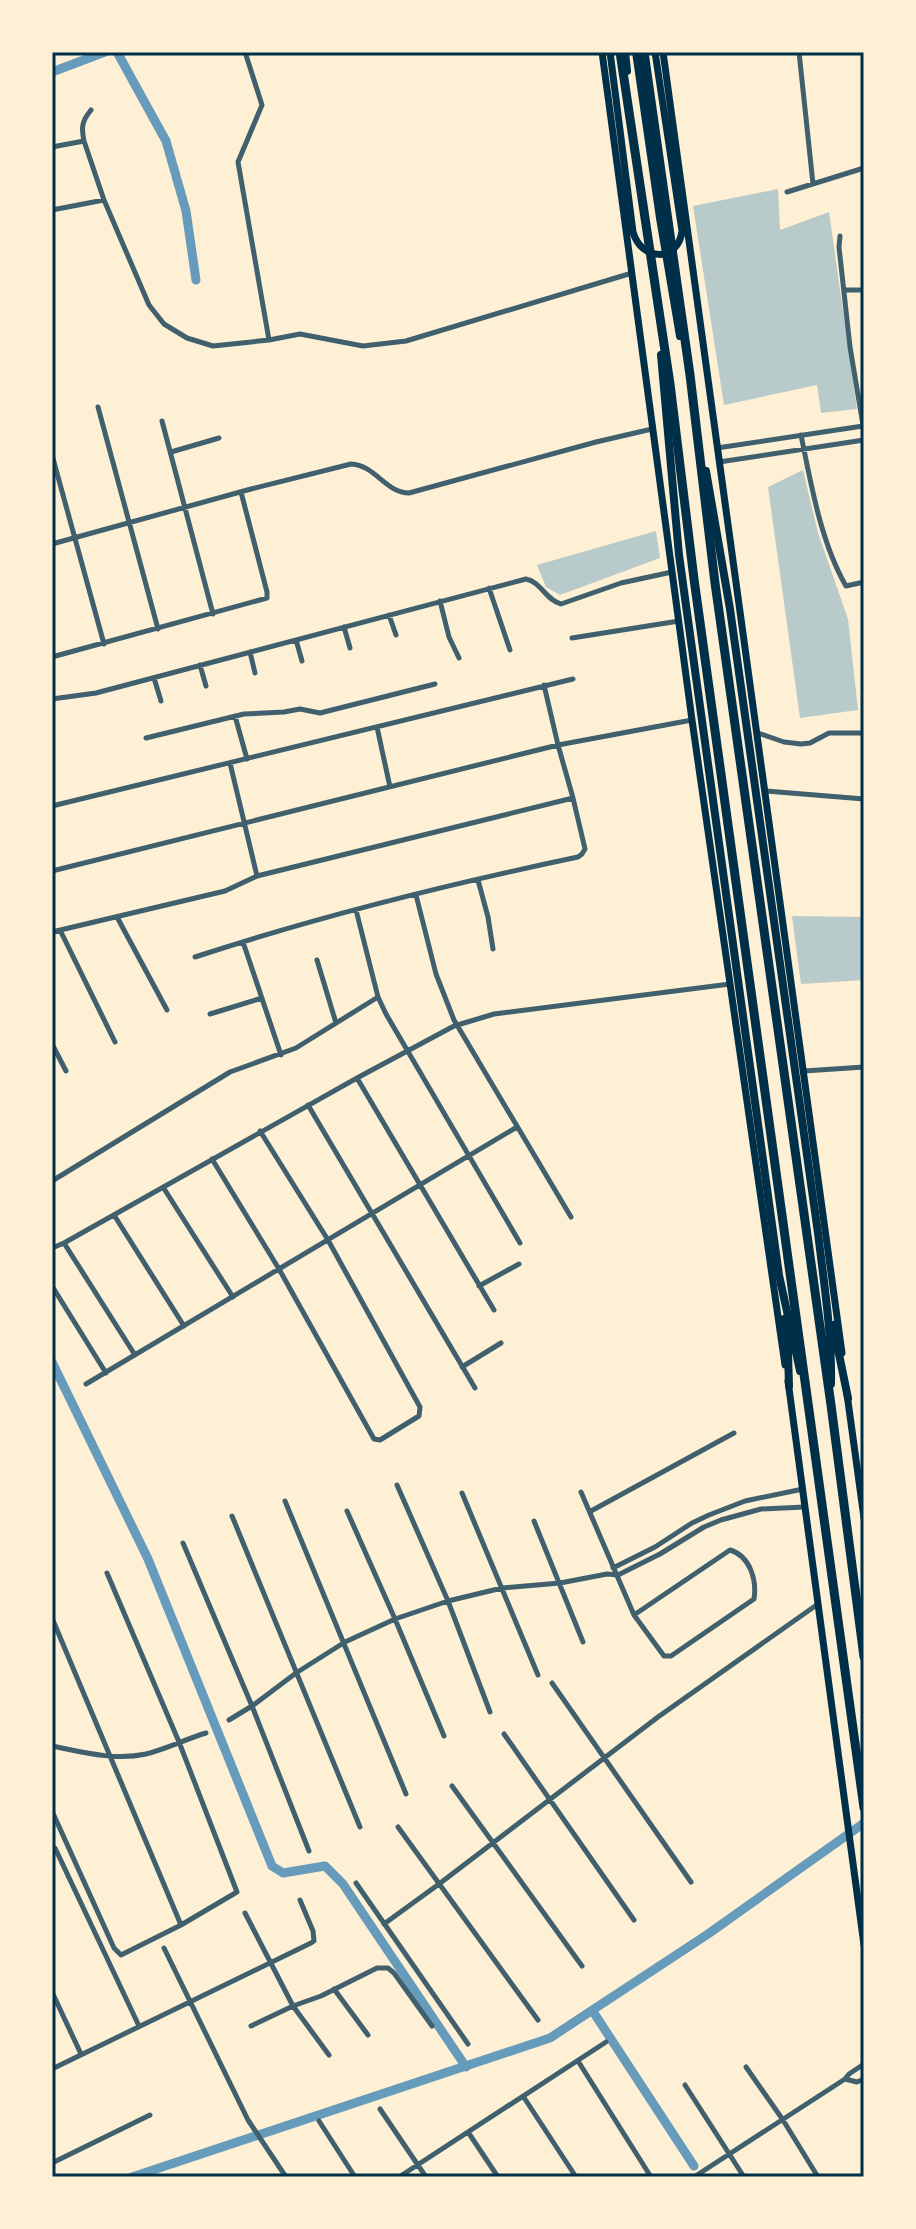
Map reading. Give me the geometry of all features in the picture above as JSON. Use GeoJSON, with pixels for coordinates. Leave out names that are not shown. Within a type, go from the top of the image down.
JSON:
{"type":"FeatureCollection","features":[{"type":"Feature","properties":{"kind":"highway"},"geometry":{"type":"LineString","coordinates":[[622,52],[864,1808]]}},
{"type":"Feature","properties":{"kind":"highway"},"geometry":{"type":"LineString","coordinates":[[644,52],[864,1657]]}},
{"type":"Feature","properties":{"kind":"main road"},"geometry":{"type":"LineString","coordinates":[[602,52],[692,720],[789,1386],[864,1945]]}},
{"type":"Feature","properties":{"kind":"main road"},"geometry":{"type":"LineString","coordinates":[[610,52],[635,242],[655,254],[670,252],[678,246],[682,231],[655,52]]}},
{"type":"Feature","properties":{"kind":"main road"},"geometry":{"type":"LineString","coordinates":[[622,52],[653,263],[679,555],[779,1275],[789,1386]]}},
{"type":"Feature","properties":{"kind":"main road"},"geometry":{"type":"LineString","coordinates":[[636,52],[667,260],[722,557],[807,1167],[825,1285],[848,1398]]}},
{"type":"Feature","properties":{"kind":"main road"},"geometry":{"type":"LineString","coordinates":[[663,52],[864,1518]]}},
{"type":"Feature","properties":{"kind":"main road"},"geometry":{"type":"LineString","coordinates":[[779,1275],[809,1403]]}},
{"type":"Feature","properties":{"kind":"main road"},"geometry":{"type":"LineString","coordinates":[[825,1285],[832,1365],[831,1405]]}},
{"type":"Feature","properties":{"kind":"street"},"geometry":{"type":"LineString","coordinates":[[245,52],[262,105],[238,162],[269,340]]}},
{"type":"Feature","properties":{"kind":"street"},"geometry":{"type":"LineString","coordinates":[[799,52],[813,184]]}},
{"type":"Feature","properties":{"kind":"street"},"geometry":{"type":"LineString","coordinates":[[91,110],[81,128],[84,141],[104,200],[149,305],[164,324],[187,338],[213,346],[300,334],[363,346],[406,341],[632,273]]}},
{"type":"Feature","properties":{"kind":"street"},"geometry":{"type":"LineString","coordinates":[[52,147],[84,141]]}},
{"type":"Feature","properties":{"kind":"street"},"geometry":{"type":"LineString","coordinates":[[787,192],[864,168]]}},
{"type":"Feature","properties":{"kind":"street"},"geometry":{"type":"LineString","coordinates":[[52,210],[104,200]]}},
{"type":"Feature","properties":{"kind":"street"},"geometry":{"type":"LineString","coordinates":[[717,448],[864,427],[850,347],[840,236]]}},
{"type":"Feature","properties":{"kind":"street"},"geometry":{"type":"LineString","coordinates":[[844,290],[864,290]]}},
{"type":"Feature","properties":{"kind":"street"},"geometry":{"type":"LineString","coordinates":[[98,407],[158,629]]}},
{"type":"Feature","properties":{"kind":"street"},"geometry":{"type":"LineString","coordinates":[[162,421],[213,614]]}},
{"type":"Feature","properties":{"kind":"street"},"geometry":{"type":"LineString","coordinates":[[52,544],[351,464],[365,467],[395,491],[409,493],[652,429]]}},
{"type":"Feature","properties":{"kind":"street"},"geometry":{"type":"LineString","coordinates":[[801,435],[824,532],[836,568],[846,586],[864,582]]}},
{"type":"Feature","properties":{"kind":"street"},"geometry":{"type":"LineString","coordinates":[[171,452],[219,438]]}},
{"type":"Feature","properties":{"kind":"street"},"geometry":{"type":"LineString","coordinates":[[719,462],[864,440]]}},
{"type":"Feature","properties":{"kind":"street"},"geometry":{"type":"LineString","coordinates":[[52,455],[104,644]]}},
{"type":"Feature","properties":{"kind":"street"},"geometry":{"type":"LineString","coordinates":[[52,657],[267,598],[241,492]]}},
{"type":"Feature","properties":{"kind":"street"},"geometry":{"type":"LineString","coordinates":[[52,699],[96,693],[526,579],[533,581],[553,602],[561,604],[621,583],[672,572]]}},
{"type":"Feature","properties":{"kind":"street"},"geometry":{"type":"LineString","coordinates":[[489,588],[510,650]]}},
{"type":"Feature","properties":{"kind":"street"},"geometry":{"type":"LineString","coordinates":[[440,601],[449,637],[459,658]]}},
{"type":"Feature","properties":{"kind":"street"},"geometry":{"type":"LineString","coordinates":[[389,615],[396,635]]}},
{"type":"Feature","properties":{"kind":"street"},"geometry":{"type":"LineString","coordinates":[[572,638],[679,621]]}},
{"type":"Feature","properties":{"kind":"street"},"geometry":{"type":"LineString","coordinates":[[344,627],[350,648]]}},
{"type":"Feature","properties":{"kind":"street"},"geometry":{"type":"LineString","coordinates":[[296,640],[302,661]]}},
{"type":"Feature","properties":{"kind":"street"},"geometry":{"type":"LineString","coordinates":[[250,652],[255,673]]}},
{"type":"Feature","properties":{"kind":"street"},"geometry":{"type":"LineString","coordinates":[[200,665],[206,686]]}},
{"type":"Feature","properties":{"kind":"street"},"geometry":{"type":"LineString","coordinates":[[154,678],[161,701]]}},
{"type":"Feature","properties":{"kind":"street"},"geometry":{"type":"LineString","coordinates":[[52,806],[573,679]]}},
{"type":"Feature","properties":{"kind":"street"},"geometry":{"type":"LineString","coordinates":[[146,738],[268,711],[300,709],[320,713],[435,684]]}},
{"type":"Feature","properties":{"kind":"street"},"geometry":{"type":"LineString","coordinates":[[195,957],[356,910],[582,854],[585,849],[544,685]]}},
{"type":"Feature","properties":{"kind":"street"},"geometry":{"type":"LineString","coordinates":[[235,716],[247,759]]}},
{"type":"Feature","properties":{"kind":"street"},"geometry":{"type":"LineString","coordinates":[[52,871],[558,745],[692,720]]}},
{"type":"Feature","properties":{"kind":"street"},"geometry":{"type":"LineString","coordinates":[[377,727],[390,787]]}},
{"type":"Feature","properties":{"kind":"street"},"geometry":{"type":"LineString","coordinates":[[758,733],[792,744],[810,743],[829,733],[864,733]]}},
{"type":"Feature","properties":{"kind":"street"},"geometry":{"type":"LineString","coordinates":[[230,763],[257,876]]}},
{"type":"Feature","properties":{"kind":"street"},"geometry":{"type":"LineString","coordinates":[[766,791],[864,799]]}},
{"type":"Feature","properties":{"kind":"street"},"geometry":{"type":"LineString","coordinates":[[52,932],[225,891],[257,876],[573,798]]}},
{"type":"Feature","properties":{"kind":"street"},"geometry":{"type":"LineString","coordinates":[[478,880],[493,949]]}},
{"type":"Feature","properties":{"kind":"street"},"geometry":{"type":"LineString","coordinates":[[416,895],[436,974],[457,1025],[571,1217]]}},
{"type":"Feature","properties":{"kind":"street"},"geometry":{"type":"LineString","coordinates":[[356,910],[378,997],[520,1243]]}},
{"type":"Feature","properties":{"kind":"street"},"geometry":{"type":"LineString","coordinates":[[117,917],[167,1010]]}},
{"type":"Feature","properties":{"kind":"street"},"geometry":{"type":"LineString","coordinates":[[60,930],[115,1042]]}},
{"type":"Feature","properties":{"kind":"street"},"geometry":{"type":"LineString","coordinates":[[243,942],[281,1055]]}},
{"type":"Feature","properties":{"kind":"street"},"geometry":{"type":"LineString","coordinates":[[317,960],[336,1023]]}},
{"type":"Feature","properties":{"kind":"street"},"geometry":{"type":"LineString","coordinates":[[52,1248],[457,1025],[519,1010],[730,984]]}},
{"type":"Feature","properties":{"kind":"street"},"geometry":{"type":"LineString","coordinates":[[52,1181],[230,1072],[281,1055],[378,997]]}},
{"type":"Feature","properties":{"kind":"street"},"geometry":{"type":"LineString","coordinates":[[210,1014],[262,998]]}},
{"type":"Feature","properties":{"kind":"street"},"geometry":{"type":"LineString","coordinates":[[52,1044],[66,1071]]}},
{"type":"Feature","properties":{"kind":"street"},"geometry":{"type":"LineString","coordinates":[[804,1071],[864,1067]]}},
{"type":"Feature","properties":{"kind":"street"},"geometry":{"type":"LineString","coordinates":[[357,1078],[494,1310]]}},
{"type":"Feature","properties":{"kind":"street"},"geometry":{"type":"LineString","coordinates":[[308,1105],[475,1388]]}},
{"type":"Feature","properties":{"kind":"street"},"geometry":{"type":"LineString","coordinates":[[86,1384],[517,1127]]}},
{"type":"Feature","properties":{"kind":"street"},"geometry":{"type":"LineString","coordinates":[[212,1159],[279,1269],[374,1439],[380,1440],[419,1416],[420,1407],[328,1240],[260,1131]]}},
{"type":"Feature","properties":{"kind":"street"},"geometry":{"type":"LineString","coordinates":[[163,1187],[233,1297]]}},
{"type":"Feature","properties":{"kind":"street"},"geometry":{"type":"LineString","coordinates":[[114,1215],[184,1326]]}},
{"type":"Feature","properties":{"kind":"street"},"geometry":{"type":"LineString","coordinates":[[64,1243],[135,1355]]}},
{"type":"Feature","properties":{"kind":"street"},"geometry":{"type":"LineString","coordinates":[[479,1286],[519,1264]]}},
{"type":"Feature","properties":{"kind":"street"},"geometry":{"type":"LineString","coordinates":[[52,1286],[106,1373]]}},
{"type":"Feature","properties":{"kind":"street"},"geometry":{"type":"LineString","coordinates":[[462,1367],[501,1343]]}},
{"type":"Feature","properties":{"kind":"street"},"geometry":{"type":"LineString","coordinates":[[591,1511],[734,1433]]}},
{"type":"Feature","properties":{"kind":"street"},"geometry":{"type":"LineString","coordinates":[[397,1485],[448,1601],[490,1712]]}},
{"type":"Feature","properties":{"kind":"street"},"geometry":{"type":"LineString","coordinates":[[607,1574],[614,1567],[709,1515],[745,1501],[803,1489]]}},
{"type":"Feature","properties":{"kind":"street"},"geometry":{"type":"LineString","coordinates":[[581,1492],[634,1615],[661,1654],[667,1657],[754,1599],[748,1563],[740,1554],[730,1550],[634,1615]]}},
{"type":"Feature","properties":{"kind":"street"},"geometry":{"type":"LineString","coordinates":[[462,1493],[538,1675]]}},
{"type":"Feature","properties":{"kind":"street"},"geometry":{"type":"LineString","coordinates":[[771,1494],[773,1507]]}},
{"type":"Feature","properties":{"kind":"street"},"geometry":{"type":"LineString","coordinates":[[285,1501],[406,1794]]}},
{"type":"Feature","properties":{"kind":"street"},"geometry":{"type":"LineString","coordinates":[[229,1720],[345,1642],[395,1619],[448,1601],[502,1588],[618,1575],[704,1527],[746,1512],[773,1507],[805,1507]]}},
{"type":"Feature","properties":{"kind":"street"},"geometry":{"type":"LineString","coordinates":[[347,1511],[444,1736]]}},
{"type":"Feature","properties":{"kind":"street"},"geometry":{"type":"LineString","coordinates":[[232,1516],[360,1827]]}},
{"type":"Feature","properties":{"kind":"street"},"geometry":{"type":"LineString","coordinates":[[534,1521],[583,1642]]}},
{"type":"Feature","properties":{"kind":"street"},"geometry":{"type":"LineString","coordinates":[[183,1543],[309,1851]]}},
{"type":"Feature","properties":{"kind":"street"},"geometry":{"type":"LineString","coordinates":[[52,1811],[118,1953],[125,1954],[236,1894],[238,1889],[179,1742],[107,1573]]}},
{"type":"Feature","properties":{"kind":"street"},"geometry":{"type":"LineString","coordinates":[[384,1924],[604,1757],[818,1604]]}},
{"type":"Feature","properties":{"kind":"street"},"geometry":{"type":"LineString","coordinates":[[52,1618],[181,1925]]}},
{"type":"Feature","properties":{"kind":"street"},"geometry":{"type":"LineString","coordinates":[[552,1683],[691,1882]]}},
{"type":"Feature","properties":{"kind":"street"},"geometry":{"type":"LineString","coordinates":[[52,1746],[110,1756],[144,1754],[206,1733]]}},
{"type":"Feature","properties":{"kind":"street"},"geometry":{"type":"LineString","coordinates":[[504,1734],[634,1920]]}},
{"type":"Feature","properties":{"kind":"street"},"geometry":{"type":"LineString","coordinates":[[452,1786],[582,1966]]}},
{"type":"Feature","properties":{"kind":"street"},"geometry":{"type":"LineString","coordinates":[[398,1827],[538,2020]]}},
{"type":"Feature","properties":{"kind":"street"},"geometry":{"type":"LineString","coordinates":[[52,1847],[139,2026]]}},
{"type":"Feature","properties":{"kind":"street"},"geometry":{"type":"LineString","coordinates":[[356,1883],[468,2044]]}},
{"type":"Feature","properties":{"kind":"street"},"geometry":{"type":"LineString","coordinates":[[52,2069],[314,1941],[300,1900]]}},
{"type":"Feature","properties":{"kind":"street"},"geometry":{"type":"LineString","coordinates":[[245,1913],[293,2006],[329,2055]]}},
{"type":"Feature","properties":{"kind":"street"},"geometry":{"type":"LineString","coordinates":[[164,1948],[248,2120],[286,2177]]}},
{"type":"Feature","properties":{"kind":"street"},"geometry":{"type":"LineString","coordinates":[[251,2026],[377,1968],[388,1968],[432,2026]]}},
{"type":"Feature","properties":{"kind":"street"},"geometry":{"type":"LineString","coordinates":[[334,1989],[368,2035]]}},
{"type":"Feature","properties":{"kind":"street"},"geometry":{"type":"LineString","coordinates":[[52,1992],[81,2054]]}},
{"type":"Feature","properties":{"kind":"street"},"geometry":{"type":"LineString","coordinates":[[399,2177],[606,2042]]}},
{"type":"Feature","properties":{"kind":"street"},"geometry":{"type":"LineString","coordinates":[[578,2061],[651,2177]]}},
{"type":"Feature","properties":{"kind":"street"},"geometry":{"type":"LineString","coordinates":[[694,2177],[864,2064]]}},
{"type":"Feature","properties":{"kind":"street"},"geometry":{"type":"LineString","coordinates":[[746,2067],[818,2177]]}},
{"type":"Feature","properties":{"kind":"street"},"geometry":{"type":"LineString","coordinates":[[845,2079],[857,2082],[864,2079]]}},
{"type":"Feature","properties":{"kind":"street"},"geometry":{"type":"LineString","coordinates":[[685,2085],[744,2177]]}},
{"type":"Feature","properties":{"kind":"street"},"geometry":{"type":"LineString","coordinates":[[523,2096],[576,2177]]}},
{"type":"Feature","properties":{"kind":"street"},"geometry":{"type":"LineString","coordinates":[[380,2109],[426,2177]]}},
{"type":"Feature","properties":{"kind":"street"},"geometry":{"type":"LineString","coordinates":[[52,2163],[150,2115]]}},
{"type":"Feature","properties":{"kind":"street"},"geometry":{"type":"LineString","coordinates":[[319,2121],[355,2177]]}},
{"type":"Feature","properties":{"kind":"street"},"geometry":{"type":"LineString","coordinates":[[468,2132],[498,2177]]}},
{"type":"Feature","properties":{"kind":"shaded area"},"geometry":{"type":"Polygon","coordinates":[[[778,189],[780,230],[829,212],[857,409],[821,413],[817,385],[724,405],[693,206],[778,189]]]}},
{"type":"Feature","properties":{"kind":"shaded area"},"geometry":{"type":"Polygon","coordinates":[[[803,470],[818,533],[848,619],[858,710],[800,718],[768,487],[803,470]]]}},
{"type":"Feature","properties":{"kind":"shaded area"},"geometry":{"type":"Polygon","coordinates":[[[656,531],[660,558],[560,595],[546,587],[537,565],[656,531]]]}},
{"type":"Feature","properties":{"kind":"shaded area"},"geometry":{"type":"Polygon","coordinates":[[[792,916],[864,917],[864,980],[801,984],[792,916]]]}},
{"type":"Feature","properties":{"kind":"waterway"},"geometry":{"type":"LineString","coordinates":[[52,72],[105,52]]}},
{"type":"Feature","properties":{"kind":"waterway"},"geometry":{"type":"LineString","coordinates":[[117,52],[166,141],[186,211],[196,280]]}},
{"type":"Feature","properties":{"kind":"waterway"},"geometry":{"type":"LineString","coordinates":[[52,1362],[148,1559],[272,1866],[283,1873],[325,1866],[343,1884],[466,2067]]}},
{"type":"Feature","properties":{"kind":"waterway"},"geometry":{"type":"LineString","coordinates":[[132,2177],[550,2038],[708,1934],[864,1823]]}},
{"type":"Feature","properties":{"kind":"waterway"},"geometry":{"type":"LineString","coordinates":[[592,2010],[694,2166]]}}]}
